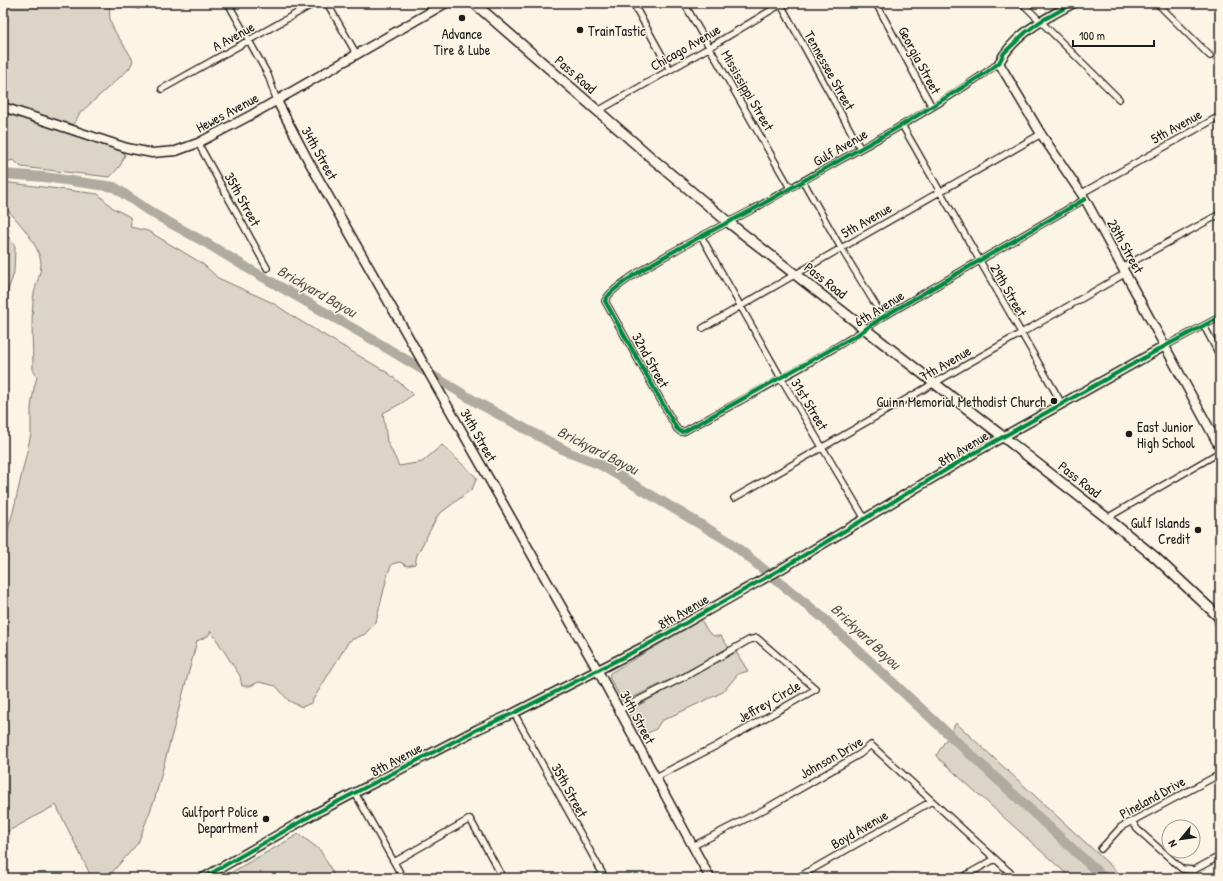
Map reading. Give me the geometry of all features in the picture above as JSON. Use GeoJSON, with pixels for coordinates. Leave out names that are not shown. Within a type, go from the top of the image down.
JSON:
{"type":"FeatureCollection","features":[{"type":"Feature","properties":{"kind":"main road","name":"Pass Road"},"geometry":{"type":"LineString","coordinates":[[474,3],[482,7],[654,160],[728,222],[1107,518],[1180,579],[1218,616]]}},
{"type":"Feature","properties":{"kind":"street","name":"34th Street"},"geometry":{"type":"LineString","coordinates":[[228,3],[268,75],[277,101],[308,160],[598,671],[710,878]]}},
{"type":"Feature","properties":{"kind":"street","name":"A Avenue"},"geometry":{"type":"LineString","coordinates":[[162,89],[250,41],[314,3]]}},
{"type":"Feature","properties":{"kind":"street"},"geometry":{"type":"LineString","coordinates":[[327,3],[357,55]]}},
{"type":"Feature","properties":{"kind":"street","name":"Hewes Avenue"},"geometry":{"type":"LineString","coordinates":[[3,107],[136,151],[152,153],[167,152],[185,148],[198,143],[277,101],[446,3]]}},
{"type":"Feature","properties":{"kind":"street"},"geometry":{"type":"LineString","coordinates":[[633,3],[670,70]]}},
{"type":"Feature","properties":{"kind":"street","name":"Mississippi Street"},"geometry":{"type":"LineString","coordinates":[[684,3],[790,188]]}},
{"type":"Feature","properties":{"kind":"street","name":"Georgia Street"},"geometry":{"type":"LineString","coordinates":[[876,3],[932,107]]}},
{"type":"Feature","properties":{"kind":"street"},"geometry":{"type":"LineString","coordinates":[[1022,3],[1119,99]]}},
{"type":"Feature","properties":{"kind":"street","name":"Gulf Avenue"},"geometry":{"type":"LineString","coordinates":[[607,297],[636,275],[701,236],[752,210],[932,107],[999,63],[1004,53],[1013,43],[1041,21],[1074,3]]}},
{"type":"Feature","properties":{"kind":"street"},"geometry":{"type":"LineString","coordinates":[[1157,3],[1210,56]]}},
{"type":"Feature","properties":{"kind":"street","name":"Chicago Avenue"},"geometry":{"type":"LineString","coordinates":[[598,111],[710,47],[781,4]]}},
{"type":"Feature","properties":{"kind":"street","name":"Tennessee Street"},"geometry":{"type":"LineString","coordinates":[[781,4],[860,148]]}},
{"type":"Feature","properties":{"kind":"street","name":"28th Street"},"geometry":{"type":"LineString","coordinates":[[999,63],[1041,134],[1083,196],[1220,448]]}},
{"type":"Feature","properties":{"kind":"street","name":"5th Avenue"},"geometry":{"type":"LineString","coordinates":[[1083,196],[1220,116]]}},
{"type":"Feature","properties":{"kind":"street","name":"29th Street"},"geometry":{"type":"LineString","coordinates":[[902,124],[1020,334],[1062,404]]}},
{"type":"Feature","properties":{"kind":"street","name":"5th Avenue"},"geometry":{"type":"LineString","coordinates":[[703,328],[1041,134]]}},
{"type":"Feature","properties":{"kind":"street","name":"35th Street"},"geometry":{"type":"LineString","coordinates":[[198,143],[267,268]]}},
{"type":"Feature","properties":{"kind":"street"},"geometry":{"type":"LineString","coordinates":[[803,181],[841,248],[883,317]]}},
{"type":"Feature","properties":{"kind":"street","name":"6th Avenue"},"geometry":{"type":"LineString","coordinates":[[681,432],[781,378],[866,329],[883,317],[980,262],[1083,196]]}},
{"type":"Feature","properties":{"kind":"street"},"geometry":{"type":"LineString","coordinates":[[1124,270],[1220,214]]}},
{"type":"Feature","properties":{"kind":"street","name":"31st Street"},"geometry":{"type":"LineString","coordinates":[[701,236],[781,378],[865,519]]}},
{"type":"Feature","properties":{"kind":"street","name":"7th Avenue"},"geometry":{"type":"LineString","coordinates":[[734,498],[1020,334],[1124,270]]}},
{"type":"Feature","properties":{"kind":"street","name":"32nd Street"},"geometry":{"type":"LineString","coordinates":[[607,297],[605,301],[677,429],[681,432]]}},
{"type":"Feature","properties":{"kind":"street"},"geometry":{"type":"LineString","coordinates":[[1165,346],[1220,317]]}},
{"type":"Feature","properties":{"kind":"street"},"geometry":{"type":"LineString","coordinates":[[1204,326],[1220,356]]}},
{"type":"Feature","properties":{"kind":"street","name":"8th Avenue"},"geometry":{"type":"LineString","coordinates":[[203,878],[281,832],[478,729],[514,713],[598,671],[781,569],[1003,437],[1165,346]]}},
{"type":"Feature","properties":{"kind":"street"},"geometry":{"type":"LineString","coordinates":[[1107,518],[1220,452]]}},
{"type":"Feature","properties":{"kind":"street"},"geometry":{"type":"LineString","coordinates":[[1218,616],[1220,630]]}},
{"type":"Feature","properties":{"kind":"street","name":"Jeffrey Circle"},"geometry":{"type":"LineString","coordinates":[[619,710],[686,676],[749,640],[757,638],[816,688],[716,746],[656,776]]}},
{"type":"Feature","properties":{"kind":"street","name":"35th Street"},"geometry":{"type":"LineString","coordinates":[[514,713],[603,876]]}},
{"type":"Feature","properties":{"kind":"street","name":"Johnson Drive"},"geometry":{"type":"LineString","coordinates":[[693,846],[765,809],[860,754],[871,745],[1016,878]]}},
{"type":"Feature","properties":{"kind":"street","name":"Pineland Drive"},"geometry":{"type":"LineString","coordinates":[[1101,849],[1121,827],[1220,774]]}},
{"type":"Feature","properties":{"kind":"street"},"geometry":{"type":"LineString","coordinates":[[356,793],[403,878]]}},
{"type":"Feature","properties":{"kind":"street","name":"Boyd Avenue"},"geometry":{"type":"LineString","coordinates":[[797,878],[932,801]]}},
{"type":"Feature","properties":{"kind":"street"},"geometry":{"type":"LineString","coordinates":[[394,862],[470,819],[503,878]]}},
{"type":"Feature","properties":{"kind":"street"},"geometry":{"type":"LineString","coordinates":[[1132,821],[1138,830],[1182,869],[1194,870],[1220,856]]}},
{"type":"Feature","properties":{"kind":"street"},"geometry":{"type":"LineString","coordinates":[[961,878],[995,859]]}},
{"type":"Feature","properties":{"kind":"street"},"geometry":{"type":"LineString","coordinates":[[595,878],[603,876]]}},
{"type":"Feature","properties":{"kind":"shaded area"},"geometry":{"type":"Polygon","coordinates":[[[3,3],[110,3],[110,17],[112,24],[133,61],[129,69],[80,113],[71,128],[3,105],[3,3]]]}},
{"type":"Feature","properties":{"kind":"shaded area"},"geometry":{"type":"Polygon","coordinates":[[[3,112],[121,150],[125,155],[120,166],[110,177],[21,167],[12,160],[3,164],[3,112]]]}},
{"type":"Feature","properties":{"kind":"shaded area"},"geometry":{"type":"Polygon","coordinates":[[[3,182],[98,194],[113,208],[130,217],[130,227],[148,231],[203,264],[218,278],[273,303],[388,373],[413,394],[402,403],[383,413],[387,441],[399,466],[422,462],[442,445],[477,478],[472,489],[438,515],[417,555],[415,564],[407,566],[400,562],[392,564],[388,573],[376,622],[365,634],[349,641],[311,703],[302,707],[289,701],[276,686],[259,682],[250,686],[242,686],[240,676],[211,631],[208,636],[197,641],[155,798],[138,843],[107,878],[94,878],[89,872],[56,805],[3,834],[3,546],[13,512],[31,434],[31,408],[37,377],[33,370],[32,310],[33,297],[40,273],[41,263],[32,240],[3,205],[3,182]]]}},
{"type":"Feature","properties":{"kind":"shaded area"},"geometry":{"type":"Polygon","coordinates":[[[3,230],[15,246],[14,273],[8,290],[6,316],[3,417],[3,230]]]}},
{"type":"Feature","properties":{"kind":"shaded area"},"geometry":{"type":"Polygon","coordinates":[[[701,620],[711,634],[714,636],[721,636],[729,648],[678,676],[623,702],[609,677],[610,673],[701,620]]]}},
{"type":"Feature","properties":{"kind":"shaded area"},"geometry":{"type":"Polygon","coordinates":[[[736,652],[748,671],[738,674],[723,692],[661,721],[656,729],[642,736],[628,711],[736,652]]]}},
{"type":"Feature","properties":{"kind":"shaded area"},"geometry":{"type":"Polygon","coordinates":[[[956,723],[1124,878],[1071,878],[936,756],[956,723]]]}},
{"type":"Feature","properties":{"kind":"shaded area"},"geometry":{"type":"Polygon","coordinates":[[[299,834],[320,850],[336,878],[221,878],[299,834]]]}},
{"type":"Feature","properties":{"kind":"waterway","name":"Brickyard Bayou"},"geometry":{"type":"LineString","coordinates":[[3,174],[44,177],[114,187],[152,213],[370,338],[478,403],[570,453],[599,464],[730,542],[822,617],[1104,878]]}},
{"type":"Feature","properties":{"kind":"cycle path"},"geometry":{"type":"LineString","coordinates":[[1074,3],[1041,21],[1026,32],[1004,53],[999,63],[984,74],[902,125],[752,210],[648,266],[613,291],[605,301],[677,429],[681,432],[857,335],[883,317],[1085,199]]}},
{"type":"Feature","properties":{"kind":"cycle path"},"geometry":{"type":"LineString","coordinates":[[203,878],[314,814],[478,729],[514,713],[645,646],[781,569],[976,452],[1165,346],[1220,317]]}},
{"type":"Feature","properties":{"kind":"place","name":"Advance Tire & Lube"},"geometry":{"type":"Point","coordinates":[462,18]}},
{"type":"Feature","properties":{"kind":"place","name":"TrainTastic"},"geometry":{"type":"Point","coordinates":[580,30]}},
{"type":"Feature","properties":{"kind":"place","name":"Guinn Memorial Methodist Church"},"geometry":{"type":"Point","coordinates":[1054,401]}},
{"type":"Feature","properties":{"kind":"place","name":"East Junior High School"},"geometry":{"type":"Point","coordinates":[1129,434]}},
{"type":"Feature","properties":{"kind":"place","name":"Gulf Islands Credit"},"geometry":{"type":"Point","coordinates":[1198,530]}},
{"type":"Feature","properties":{"kind":"place","name":"Gulfport Police Department"},"geometry":{"type":"Point","coordinates":[266,819]}}]}
